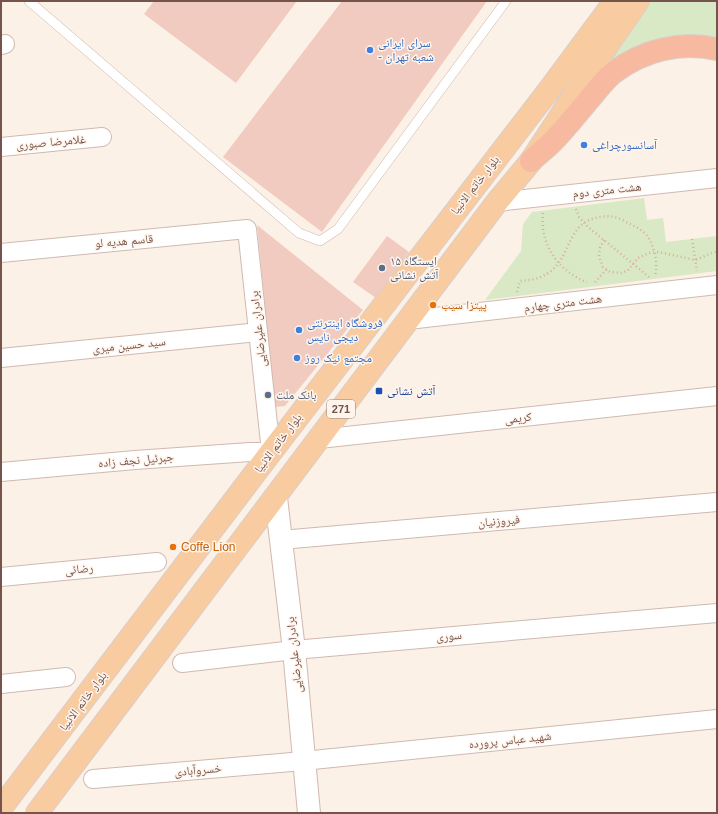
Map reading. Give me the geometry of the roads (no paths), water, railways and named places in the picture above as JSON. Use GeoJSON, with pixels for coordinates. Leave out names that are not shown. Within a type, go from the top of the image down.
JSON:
{"type":"FeatureCollection","features":[{"type":"Feature","properties":{"kind":"highway"},"geometry":{"type":"LineString","coordinates":[[531,161],[552,142],[612,74],[626,64],[654,51],[671,47],[687,46],[717,49]]}},
{"type":"Feature","properties":{"kind":"main road","name":"بلوار خاتم الانبیا"},"geometry":{"type":"LineString","coordinates":[[1,808],[544,96],[614,1]]}},
{"type":"Feature","properties":{"kind":"main road","name":"271"},"geometry":{"type":"LineString","coordinates":[[37,813],[276,498],[497,202],[531,161],[591,69],[638,1]]}},
{"type":"Feature","properties":{"kind":"main road"},"geometry":{"type":"LineString","coordinates":[[271,452],[276,498]]}},
{"type":"Feature","properties":{"kind":"main road","name":"برادران علیرضایی"},"geometry":{"type":"LineString","coordinates":[[276,498],[294,650],[309,813]]}},
{"type":"Feature","properties":{"kind":"street","name":"غلامرضا صبوری"},"geometry":{"type":"LineString","coordinates":[[1,146],[102,138]]}},
{"type":"Feature","properties":{"kind":"street","name":"هشت متری دوم"},"geometry":{"type":"LineString","coordinates":[[497,202],[717,178]]}},
{"type":"Feature","properties":{"kind":"street","name":"برادران علیرضایی"},"geometry":{"type":"LineString","coordinates":[[247,229],[271,452]]}},
{"type":"Feature","properties":{"kind":"street","name":"قاسم هدیه لو"},"geometry":{"type":"LineString","coordinates":[[1,253],[247,229]]}},
{"type":"Feature","properties":{"kind":"street","name":"هشت متری چهارم"},"geometry":{"type":"LineString","coordinates":[[408,320],[708,286]]}},
{"type":"Feature","properties":{"kind":"street","name":"سید حسین میری"},"geometry":{"type":"LineString","coordinates":[[1,358],[258,332]]}},
{"type":"Feature","properties":{"kind":"street","name":"کریمی"},"geometry":{"type":"LineString","coordinates":[[319,439],[717,396]]}},
{"type":"Feature","properties":{"kind":"street","name":"جبرئیل نجف زاده"},"geometry":{"type":"LineString","coordinates":[[1,472],[135,460],[250,452],[271,452]]}},
{"type":"Feature","properties":{"kind":"street","name":"فیروزنیان"},"geometry":{"type":"LineString","coordinates":[[281,540],[717,502]]}},
{"type":"Feature","properties":{"kind":"street","name":"رضائی"},"geometry":{"type":"LineString","coordinates":[[1,577],[157,562]]}},
{"type":"Feature","properties":{"kind":"street","name":"سوری"},"geometry":{"type":"LineString","coordinates":[[182,663],[294,650],[717,613]]}},
{"type":"Feature","properties":{"kind":"street"},"geometry":{"type":"LineString","coordinates":[[1,684],[66,677]]}},
{"type":"Feature","properties":{"kind":"street","name":"شهید عباس پرورده"},"geometry":{"type":"LineString","coordinates":[[304,761],[717,719]]}},
{"type":"Feature","properties":{"kind":"street","name":"خسروآبادی"},"geometry":{"type":"LineString","coordinates":[[93,779],[304,761]]}},
{"type":"Feature","properties":{"kind":"lane"},"geometry":{"type":"LineString","coordinates":[[29,1],[298,233],[320,241],[338,230],[506,1]]}},
{"type":"Feature","properties":{"kind":"place","name":"سرای ایرانی - شعبه تهران"},"geometry":{"type":"Point","coordinates":[370,50]}},
{"type":"Feature","properties":{"kind":"place","name":"آسانسورچراغی"},"geometry":{"type":"Point","coordinates":[584,145]}},
{"type":"Feature","properties":{"kind":"place","name":"ایستگاه ۱۵ آتش نشانی"},"geometry":{"type":"Point","coordinates":[382,268]}},
{"type":"Feature","properties":{"kind":"place","name":"پیتزا سیب"},"geometry":{"type":"Point","coordinates":[433,305]}},
{"type":"Feature","properties":{"kind":"place","name":"فروشگاه اینترنتی دیجی نایس"},"geometry":{"type":"Point","coordinates":[299,330]}},
{"type":"Feature","properties":{"kind":"place","name":"مجتمع نیک‌ روز"},"geometry":{"type":"Point","coordinates":[297,358]}},
{"type":"Feature","properties":{"kind":"place","name":"آتش نشانی"},"geometry":{"type":"Point","coordinates":[379,391]}},
{"type":"Feature","properties":{"kind":"place","name":"بانک ملت"},"geometry":{"type":"Point","coordinates":[268,395]}},
{"type":"Feature","properties":{"kind":"place","name":"Coffe Lion"},"geometry":{"type":"Point","coordinates":[173,547]}}]}
